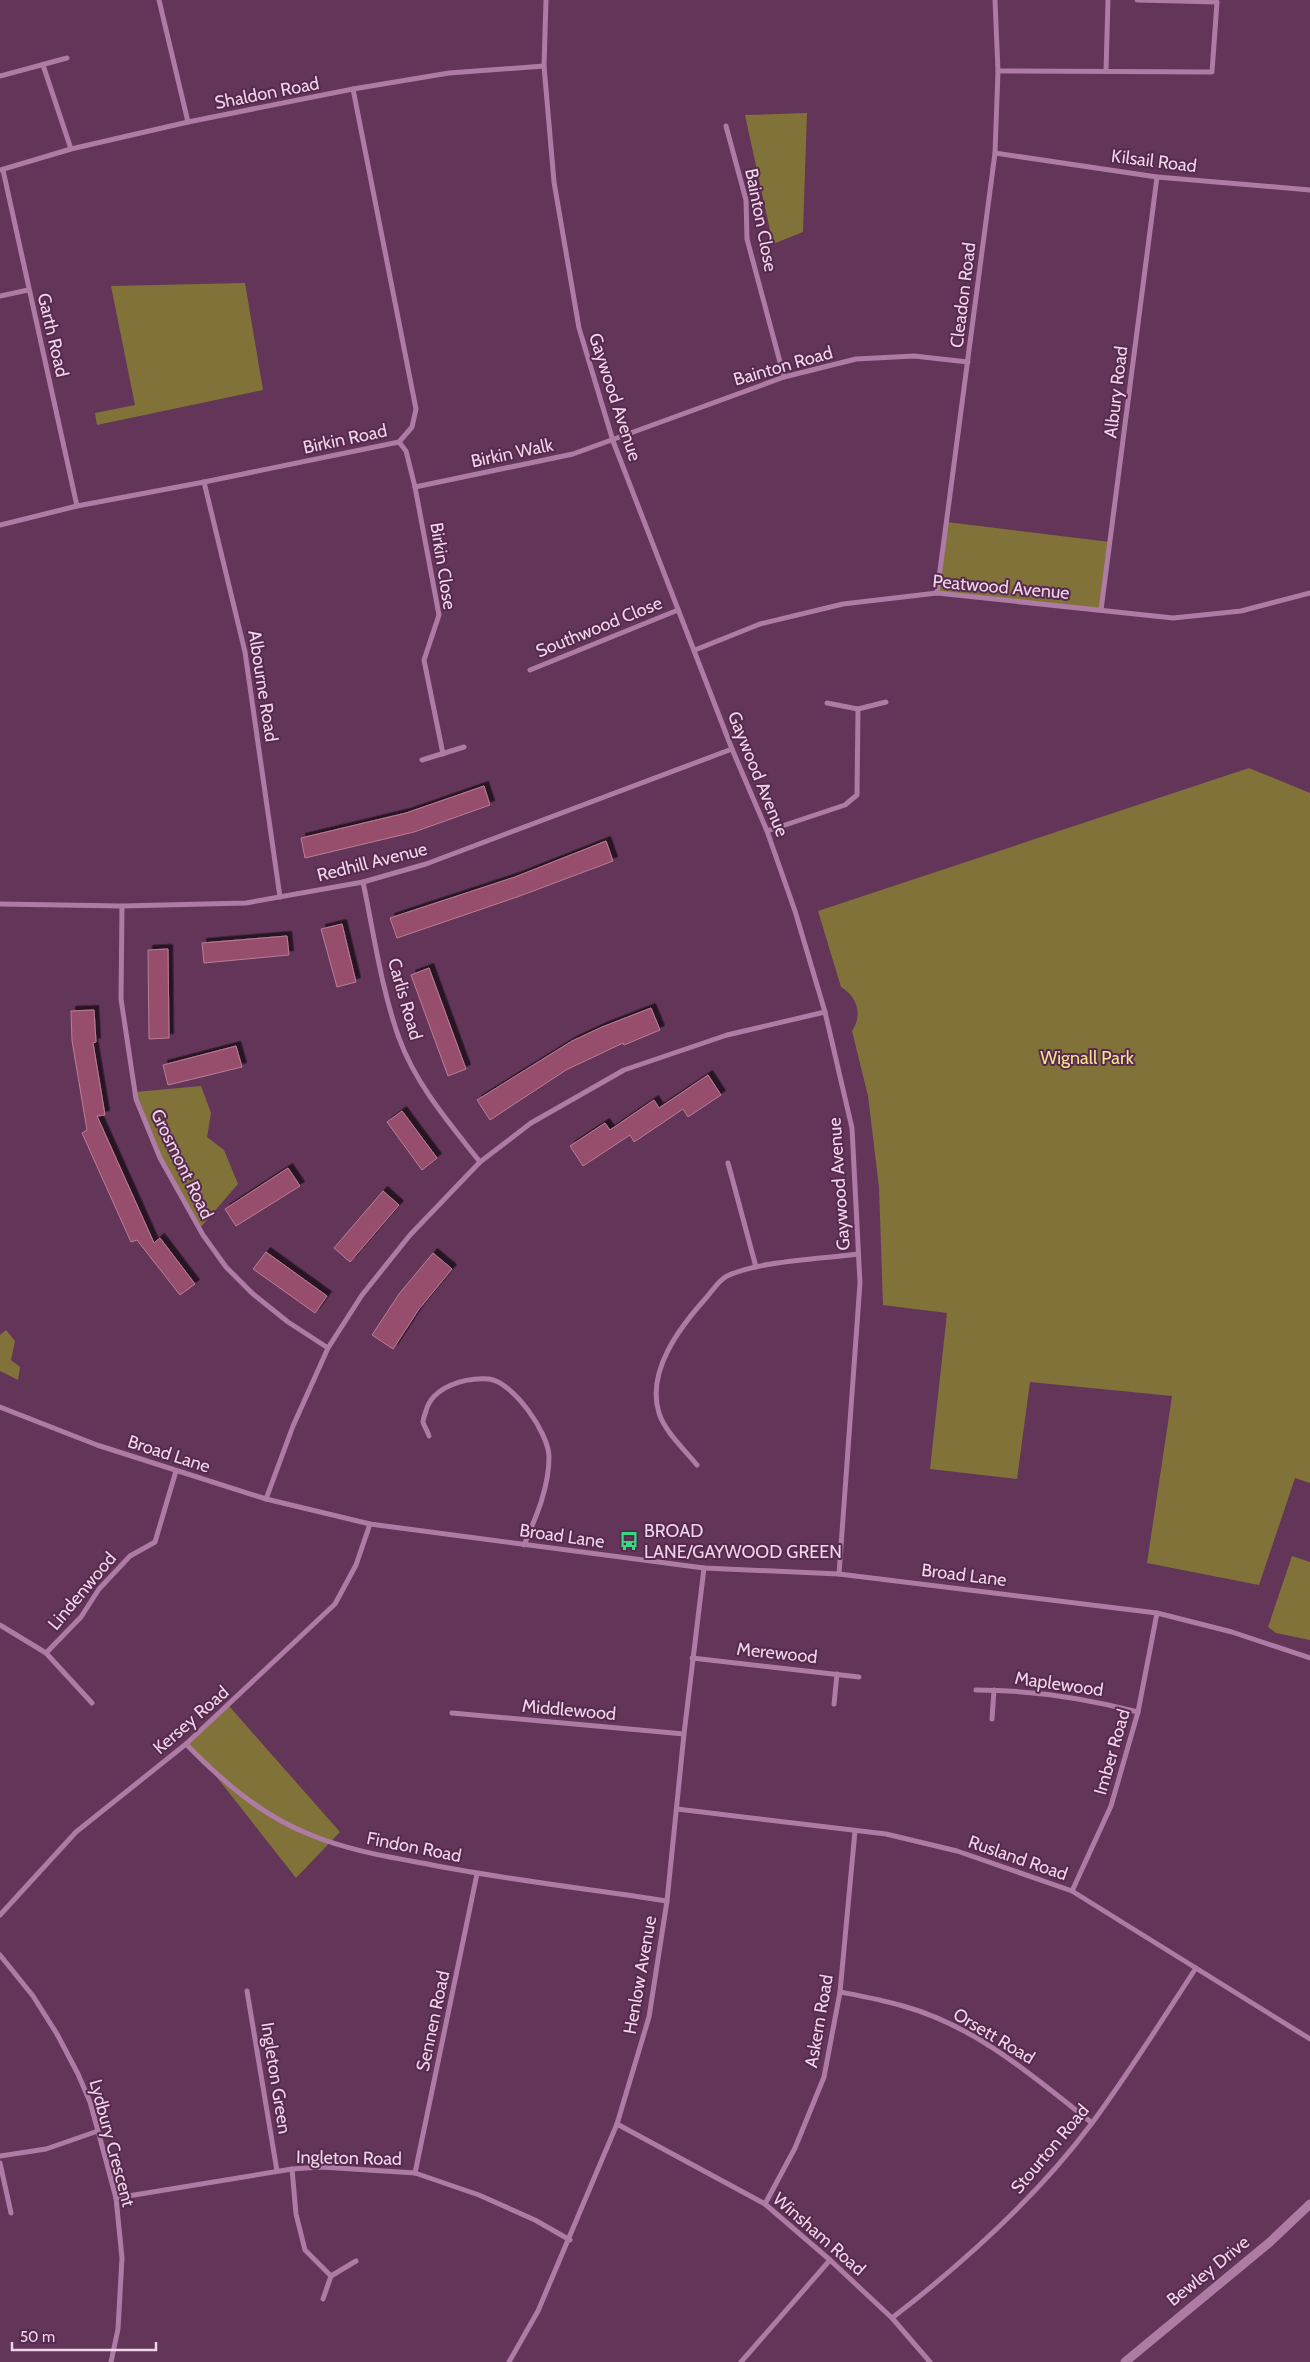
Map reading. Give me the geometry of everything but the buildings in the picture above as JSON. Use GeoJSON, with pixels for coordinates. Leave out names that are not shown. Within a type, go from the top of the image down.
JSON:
{"type":"FeatureCollection","features":[{"type":"Feature","properties":{"kind":"street"},"geometry":{"type":"LineString","coordinates":[[159,0],[188,122]]}},
{"type":"Feature","properties":{"kind":"street","name":"Gaywood Avenue"},"geometry":{"type":"LineString","coordinates":[[546,0],[544,66],[554,182],[579,328],[613,441],[732,749],[767,831],[795,911],[825,1012],[852,1128],[860,1283],[839,1574]]}},
{"type":"Feature","properties":{"kind":"street","name":"Cleadon Road"},"geometry":{"type":"LineString","coordinates":[[937,593],[995,153],[998,70],[995,0]]}},
{"type":"Feature","properties":{"kind":"street"},"geometry":{"type":"LineString","coordinates":[[1106,71],[1108,0]]}},
{"type":"Feature","properties":{"kind":"street"},"geometry":{"type":"LineString","coordinates":[[998,70],[1212,72],[1216,2],[1137,0]]}},
{"type":"Feature","properties":{"kind":"street"},"geometry":{"type":"LineString","coordinates":[[0,76],[67,58]]}},
{"type":"Feature","properties":{"kind":"street"},"geometry":{"type":"LineString","coordinates":[[43,65],[71,149]]}},
{"type":"Feature","properties":{"kind":"street","name":"Shaldon Road"},"geometry":{"type":"LineString","coordinates":[[1,170],[71,149],[188,122],[354,89],[448,73],[544,66]]}},
{"type":"Feature","properties":{"kind":"street","name":"Birkin Road"},"geometry":{"type":"LineString","coordinates":[[0,525],[78,506],[399,442],[412,427],[416,409],[354,89]]}},
{"type":"Feature","properties":{"kind":"street","name":"Bainton Close"},"geometry":{"type":"LineString","coordinates":[[726,126],[746,200],[747,238],[784,377]]}},
{"type":"Feature","properties":{"kind":"street","name":"Kilsail Road"},"geometry":{"type":"LineString","coordinates":[[995,153],[1157,178],[1310,190]]}},
{"type":"Feature","properties":{"kind":"street","name":"Garth Road"},"geometry":{"type":"LineString","coordinates":[[1,170],[78,506]]}},
{"type":"Feature","properties":{"kind":"street","name":"Albury Road"},"geometry":{"type":"LineString","coordinates":[[1101,610],[1157,178]]}},
{"type":"Feature","properties":{"kind":"street"},"geometry":{"type":"LineString","coordinates":[[0,296],[28,290]]}},
{"type":"Feature","properties":{"kind":"street","name":"Bainton Road"},"geometry":{"type":"LineString","coordinates":[[613,441],[695,408],[784,377],[856,360],[914,356],[968,362]]}},
{"type":"Feature","properties":{"kind":"street","name":"Birkin Walk"},"geometry":{"type":"LineString","coordinates":[[415,487],[573,454],[613,441]]}},
{"type":"Feature","properties":{"kind":"street","name":"Birkin Close"},"geometry":{"type":"LineString","coordinates":[[399,442],[406,451],[415,487],[439,614],[424,660],[443,754]]}},
{"type":"Feature","properties":{"kind":"street","name":"Albourne Road"},"geometry":{"type":"LineString","coordinates":[[204,482],[245,652],[280,897]]}},
{"type":"Feature","properties":{"kind":"street","name":"Peatwood Avenue"},"geometry":{"type":"LineString","coordinates":[[695,650],[760,624],[843,604],[937,593],[1173,618],[1241,611],[1310,593]]}},
{"type":"Feature","properties":{"kind":"street","name":"Southwood Close"},"geometry":{"type":"LineString","coordinates":[[530,670],[678,610]]}},
{"type":"Feature","properties":{"kind":"street"},"geometry":{"type":"LineString","coordinates":[[827,702],[858,709],[886,702]]}},
{"type":"Feature","properties":{"kind":"street"},"geometry":{"type":"LineString","coordinates":[[767,831],[846,805],[857,795],[858,709]]}},
{"type":"Feature","properties":{"kind":"street"},"geometry":{"type":"LineString","coordinates":[[422,760],[464,747]]}},
{"type":"Feature","properties":{"kind":"street","name":"Redhill Avenue"},"geometry":{"type":"LineString","coordinates":[[0,904],[122,906],[246,903],[363,882],[426,864],[732,749]]}},
{"type":"Feature","properties":{"kind":"street","name":"Carlis Road"},"geometry":{"type":"LineString","coordinates":[[363,882],[382,973],[400,1039],[421,1081],[442,1115],[480,1162]]}},
{"type":"Feature","properties":{"kind":"street","name":"Grosmont Road"},"geometry":{"type":"LineString","coordinates":[[122,906],[121,999],[136,1099],[160,1158],[203,1236],[226,1267],[253,1294],[288,1322],[328,1348]]}},
{"type":"Feature","properties":{"kind":"street"},"geometry":{"type":"LineString","coordinates":[[266,1499],[293,1426],[328,1348],[362,1295],[410,1235],[480,1162],[532,1123],[624,1070],[727,1035],[825,1012]]}},
{"type":"Feature","properties":{"kind":"street"},"geometry":{"type":"LineString","coordinates":[[728,1162],[756,1267]]}},
{"type":"Feature","properties":{"kind":"street"},"geometry":{"type":"LineString","coordinates":[[697,1465],[659,1414],[657,1397],[658,1379],[670,1344],[682,1325],[724,1277],[756,1267],[858,1254]]}},
{"type":"Feature","properties":{"kind":"street"},"geometry":{"type":"LineString","coordinates":[[430,1436],[423,1421],[428,1402],[439,1390],[468,1380],[490,1379],[511,1390],[539,1425],[549,1454],[546,1485],[524,1544]]}},
{"type":"Feature","properties":{"kind":"street"},"geometry":{"type":"LineString","coordinates":[[0,1415],[2,1408]]}},
{"type":"Feature","properties":{"kind":"street","name":"Broad Lane"},"geometry":{"type":"LineString","coordinates":[[2,1408],[97,1445],[176,1471],[266,1499],[370,1524],[704,1568],[839,1574],[1157,1613],[1232,1632],[1310,1658]]}},
{"type":"Feature","properties":{"kind":"street","name":"Lindenwood"},"geometry":{"type":"LineString","coordinates":[[46,1653],[81,1617],[99,1589],[130,1556],[155,1542],[176,1471]]}},
{"type":"Feature","properties":{"kind":"street","name":"Kersey Road"},"geometry":{"type":"LineString","coordinates":[[0,1915],[76,1832],[186,1744],[335,1604],[356,1565],[370,1524]]}},
{"type":"Feature","properties":{"kind":"street","name":"Henlow Avenue"},"geometry":{"type":"LineString","coordinates":[[509,2362],[538,2311],[570,2240],[617,2124],[649,2017],[667,1900],[692,1658],[704,1568]]}},
{"type":"Feature","properties":{"kind":"street","name":"Imber Road"},"geometry":{"type":"LineString","coordinates":[[1072,1891],[1111,1806],[1138,1712],[1157,1613]]}},
{"type":"Feature","properties":{"kind":"street","name":"Lindenwood"},"geometry":{"type":"LineString","coordinates":[[0,1626],[46,1653],[92,1703]]}},
{"type":"Feature","properties":{"kind":"street","name":"Merewood"},"geometry":{"type":"LineString","coordinates":[[692,1658],[859,1676]]}},
{"type":"Feature","properties":{"kind":"street"},"geometry":{"type":"LineString","coordinates":[[834,1704],[837,1674]]}},
{"type":"Feature","properties":{"kind":"street","name":"Maplewood"},"geometry":{"type":"LineString","coordinates":[[976,1690],[1053,1694],[1138,1712]]}},
{"type":"Feature","properties":{"kind":"street"},"geometry":{"type":"LineString","coordinates":[[992,1719],[994,1690]]}},
{"type":"Feature","properties":{"kind":"street","name":"Middlewood"},"geometry":{"type":"LineString","coordinates":[[452,1714],[684,1734]]}},
{"type":"Feature","properties":{"kind":"street","name":"Findon Road"},"geometry":{"type":"LineString","coordinates":[[186,1744],[219,1778],[251,1801],[309,1835],[360,1852],[477,1874],[667,1900]]}},
{"type":"Feature","properties":{"kind":"street","name":"Rusland Road"},"geometry":{"type":"LineString","coordinates":[[677,1809],[886,1834],[958,1851],[1072,1891],[1310,2039]]}},
{"type":"Feature","properties":{"kind":"street","name":"Askern Road"},"geometry":{"type":"LineString","coordinates":[[765,2204],[795,2148],[824,2077],[840,1992],[855,1831]]}},
{"type":"Feature","properties":{"kind":"street","name":"Sennen Road"},"geometry":{"type":"LineString","coordinates":[[415,2173],[477,1874]]}},
{"type":"Feature","properties":{"kind":"street","name":"Lydbury Crescent"},"geometry":{"type":"LineString","coordinates":[[0,1955],[33,1996],[57,2034],[90,2102],[98,2131],[116,2198],[122,2258],[118,2329],[111,2362]]}},
{"type":"Feature","properties":{"kind":"street","name":"Stourton Road"},"geometry":{"type":"LineString","coordinates":[[892,2318],[948,2275],[986,2240],[1037,2188],[1092,2123],[1196,1968]]}},
{"type":"Feature","properties":{"kind":"street","name":"Ingleton Green"},"geometry":{"type":"LineString","coordinates":[[247,1991],[277,2171]]}},
{"type":"Feature","properties":{"kind":"street","name":"Orsett Road"},"geometry":{"type":"LineString","coordinates":[[840,1992],[904,2006],[965,2031],[1018,2064],[1092,2123]]}},
{"type":"Feature","properties":{"kind":"street","name":"Winsham Road"},"geometry":{"type":"LineString","coordinates":[[617,2124],[765,2204],[830,2260],[892,2318],[930,2362]]}},
{"type":"Feature","properties":{"kind":"street"},"geometry":{"type":"LineString","coordinates":[[0,2156],[46,2149],[98,2131]]}},
{"type":"Feature","properties":{"kind":"street"},"geometry":{"type":"LineString","coordinates":[[0,2163],[11,2213]]}},
{"type":"Feature","properties":{"kind":"street","name":"Ingleton Road"},"geometry":{"type":"LineString","coordinates":[[116,2198],[292,2169],[321,2167],[415,2173],[479,2195],[535,2220],[570,2240]]}},
{"type":"Feature","properties":{"kind":"street"},"geometry":{"type":"LineString","coordinates":[[292,2169],[296,2214],[305,2250],[331,2276]]}},
{"type":"Feature","properties":{"kind":"street","name":"Bewley Drive"},"geometry":{"type":"LineString","coordinates":[[1125,2362],[1270,2242],[1310,2204]]}},
{"type":"Feature","properties":{"kind":"street"},"geometry":{"type":"LineString","coordinates":[[741,2362],[830,2260]]}},
{"type":"Feature","properties":{"kind":"street"},"geometry":{"type":"LineString","coordinates":[[323,2299],[331,2276],[356,2261]]}},
{"type":"Feature","properties":{"kind":"green space"},"geometry":{"type":"Polygon","coordinates":[[[807,113],[803,232],[773,244],[745,115],[807,113]]]}},
{"type":"Feature","properties":{"kind":"green space"},"geometry":{"type":"Polygon","coordinates":[[[245,283],[263,390],[97,425],[95,413],[135,405],[111,286],[245,283]]]}},
{"type":"Feature","properties":{"kind":"green space"},"geometry":{"type":"Polygon","coordinates":[[[947,522],[1110,542],[1101,610],[937,593],[947,522]]]}},
{"type":"Feature","properties":{"kind":"green space","name":"Wignall Park"},"geometry":{"type":"Polygon","coordinates":[[[1249,768],[1310,793],[1310,1483],[1295,1478],[1259,1585],[1147,1563],[1172,1396],[1030,1382],[1017,1479],[930,1469],[947,1313],[883,1305],[879,1187],[868,1096],[852,1031],[858,1012],[851,995],[841,987],[818,911],[1249,768]]]}},
{"type":"Feature","properties":{"kind":"green space"},"geometry":{"type":"Polygon","coordinates":[[[201,1086],[211,1113],[207,1137],[224,1150],[238,1184],[199,1229],[160,1158],[135,1092],[201,1086]]]}},
{"type":"Feature","properties":{"kind":"green space"},"geometry":{"type":"Polygon","coordinates":[[[6,1330],[15,1341],[11,1360],[20,1367],[18,1380],[0,1371],[0,1335],[6,1330]]]}},
{"type":"Feature","properties":{"kind":"green space"},"geometry":{"type":"Polygon","coordinates":[[[1292,1556],[1310,1562],[1310,1640],[1276,1633],[1268,1627],[1292,1556]]]}},
{"type":"Feature","properties":{"kind":"green space"},"geometry":{"type":"Polygon","coordinates":[[[229,1706],[340,1832],[296,1878],[208,1766],[186,1744],[229,1706]]]}},
{"type":"Feature","properties":{"kind":"place","name":"BROAD LANE/GAYWOOD GREEN"},"geometry":{"type":"Point","coordinates":[629,1541]}}]}
